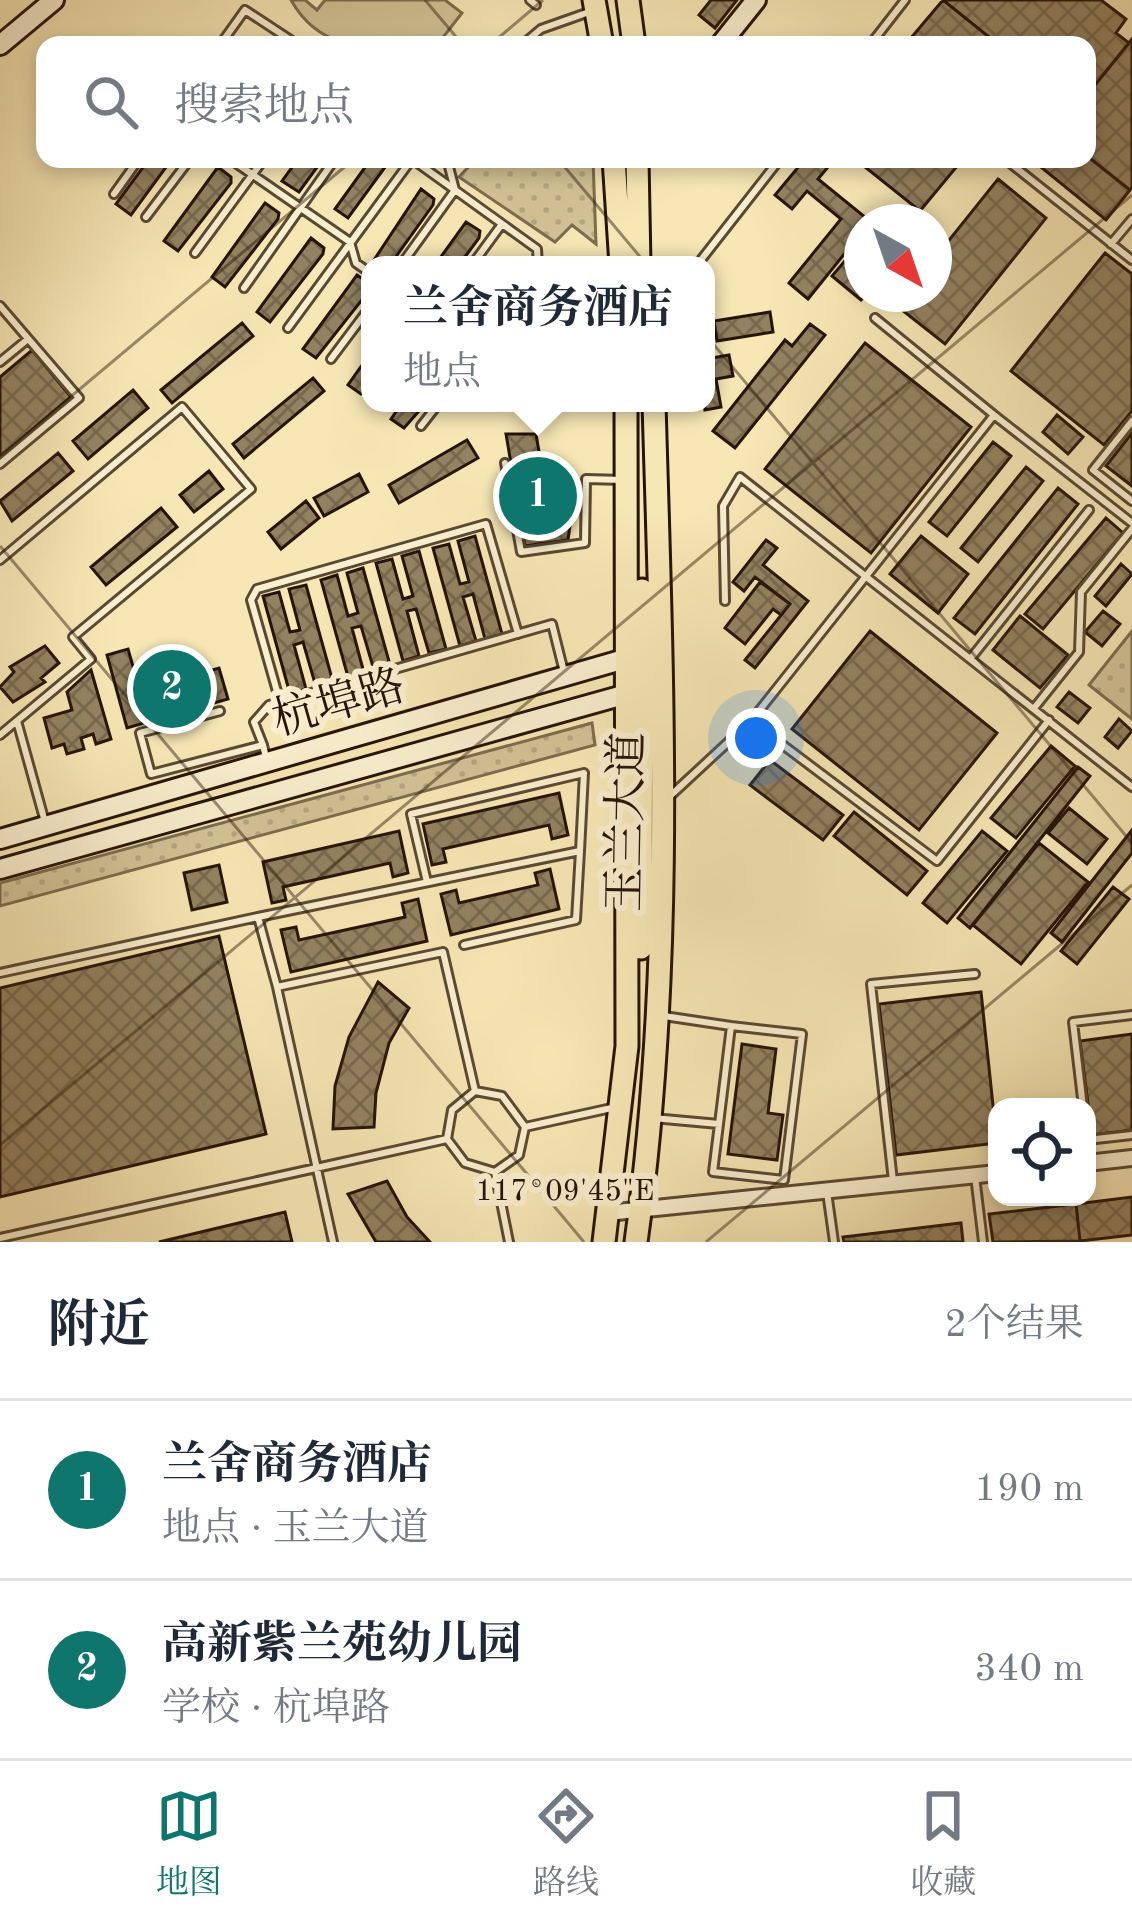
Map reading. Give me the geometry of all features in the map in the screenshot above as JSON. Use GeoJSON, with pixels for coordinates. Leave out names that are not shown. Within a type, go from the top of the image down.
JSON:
{"type":"FeatureCollection","features":[{"type":"Feature","properties":{"kind":"main road"},"geometry":{"type":"LineString","coordinates":[[625,0],[630,36]]}},
{"type":"Feature","properties":{"kind":"main road"},"geometry":{"type":"LineString","coordinates":[[727,36],[756,0]]}},
{"type":"Feature","properties":{"kind":"main road"},"geometry":{"type":"LineString","coordinates":[[599,3],[601,36]]}},
{"type":"Feature","properties":{"kind":"main road"},"geometry":{"type":"LineString","coordinates":[[599,3],[611,36]]}},
{"type":"Feature","properties":{"kind":"main road"},"geometry":{"type":"LineString","coordinates":[[0,45],[41,4]]}},
{"type":"Feature","properties":{"kind":"main road"},"geometry":{"type":"LineString","coordinates":[[615,168],[620,256]]}},
{"type":"Feature","properties":{"kind":"main road"},"geometry":{"type":"LineString","coordinates":[[632,168],[636,256]]}},
{"type":"Feature","properties":{"kind":"main road"},"geometry":{"type":"LineString","coordinates":[[648,168],[651,256]]}},
{"type":"Feature","properties":{"kind":"main road","name":"玉兰大道"},"geometry":{"type":"LineString","coordinates":[[626,412],[627,1046],[640,1213],[636,1242]]}},
{"type":"Feature","properties":{"kind":"main road"},"geometry":{"type":"LineString","coordinates":[[635,1112],[651,980],[653,830],[642,412]]}},
{"type":"Feature","properties":{"kind":"main road","name":"玉兰大道"},"geometry":{"type":"LineString","coordinates":[[604,1242],[607,1213],[660,1016],[664,801],[654,412]]}},
{"type":"Feature","properties":{"kind":"main road","name":"杭埠路"},"geometry":{"type":"LineString","coordinates":[[0,838],[265,754],[628,658]]}},
{"type":"Feature","properties":{"kind":"main road","name":"杭埠路"},"geometry":{"type":"LineString","coordinates":[[0,869],[627,694]]}},
{"type":"Feature","properties":{"kind":"street"},"geometry":{"type":"LineString","coordinates":[[1096,1161],[1132,1158]]}},
{"type":"Feature","properties":{"kind":"street"},"geometry":{"type":"LineString","coordinates":[[607,1213],[988,1174]]}},
{"type":"Feature","properties":{"kind":"lane"},"geometry":{"type":"LineString","coordinates":[[877,36],[905,0]]}},
{"type":"Feature","properties":{"kind":"lane"},"geometry":{"type":"LineString","coordinates":[[533,36],[599,3]]}},
{"type":"Feature","properties":{"kind":"lane"},"geometry":{"type":"LineString","coordinates":[[226,36],[245,10],[286,36]]}},
{"type":"Feature","properties":{"kind":"lane"},"geometry":{"type":"LineString","coordinates":[[114,194],[133,168]]}},
{"type":"Feature","properties":{"kind":"lane"},"geometry":{"type":"LineString","coordinates":[[146,217],[183,168]]}},
{"type":"Feature","properties":{"kind":"lane"},"geometry":{"type":"LineString","coordinates":[[243,168],[350,242],[361,266]]}},
{"type":"Feature","properties":{"kind":"lane"},"geometry":{"type":"LineString","coordinates":[[195,253],[258,168]]}},
{"type":"Feature","properties":{"kind":"lane"},"geometry":{"type":"LineString","coordinates":[[244,288],[329,168]]}},
{"type":"Feature","properties":{"kind":"lane"},"geometry":{"type":"LineString","coordinates":[[288,328],[405,168]]}},
{"type":"Feature","properties":{"kind":"lane"},"geometry":{"type":"LineString","coordinates":[[424,168],[538,249],[538,256]]}},
{"type":"Feature","properties":{"kind":"lane"},"geometry":{"type":"LineString","coordinates":[[449,168],[455,190]]}},
{"type":"Feature","properties":{"kind":"lane"},"geometry":{"type":"LineString","coordinates":[[704,256],[773,168]]}},
{"type":"Feature","properties":{"kind":"lane"},"geometry":{"type":"LineString","coordinates":[[1017,168],[1132,260]]}},
{"type":"Feature","properties":{"kind":"lane"},"geometry":{"type":"LineString","coordinates":[[407,256],[455,190]]}},
{"type":"Feature","properties":{"kind":"lane"},"geometry":{"type":"LineString","coordinates":[[1111,244],[1132,219]]}},
{"type":"Feature","properties":{"kind":"lane"},"geometry":{"type":"LineString","coordinates":[[479,256],[502,224]]}},
{"type":"Feature","properties":{"kind":"lane"},"geometry":{"type":"LineString","coordinates":[[0,306],[79,398],[0,464]]}},
{"type":"Feature","properties":{"kind":"lane"},"geometry":{"type":"LineString","coordinates":[[875,318],[1132,526],[1081,592],[1079,652],[1034,708]]}},
{"type":"Feature","properties":{"kind":"lane"},"geometry":{"type":"LineString","coordinates":[[331,359],[361,319]]}},
{"type":"Feature","properties":{"kind":"lane"},"geometry":{"type":"LineString","coordinates":[[0,362],[28,339]]}},
{"type":"Feature","properties":{"kind":"lane"},"geometry":{"type":"LineString","coordinates":[[0,560],[182,407],[251,489],[73,638],[91,659],[0,735]]}},
{"type":"Feature","properties":{"kind":"lane"},"geometry":{"type":"LineString","coordinates":[[421,426],[432,412]]}},
{"type":"Feature","properties":{"kind":"lane"},"geometry":{"type":"LineString","coordinates":[[538,416],[541,412]]}},
{"type":"Feature","properties":{"kind":"lane"},"geometry":{"type":"LineString","coordinates":[[664,801],[751,721],[994,415]]}},
{"type":"Feature","properties":{"kind":"lane"},"geometry":{"type":"LineString","coordinates":[[1132,421],[1094,470],[1132,501]]}},
{"type":"Feature","properties":{"kind":"lane"},"geometry":{"type":"LineString","coordinates":[[506,463],[521,552],[585,543],[586,479],[628,481]]}},
{"type":"Feature","properties":{"kind":"lane"},"geometry":{"type":"LineString","coordinates":[[725,601],[723,506],[740,477],[1132,788]]}},
{"type":"Feature","properties":{"kind":"lane"},"geometry":{"type":"LineString","coordinates":[[971,658],[1089,510]]}},
{"type":"Feature","properties":{"kind":"lane"},"geometry":{"type":"LineString","coordinates":[[280,702],[251,600],[257,589],[487,524],[518,634]]}},
{"type":"Feature","properties":{"kind":"lane"},"geometry":{"type":"LineString","coordinates":[[220,711],[140,733],[151,774],[265,754],[254,722],[269,705],[552,624],[565,676]]}},
{"type":"Feature","properties":{"kind":"lane"},"geometry":{"type":"LineString","coordinates":[[751,721],[937,861],[1049,720]]}},
{"type":"Feature","properties":{"kind":"lane"},"geometry":{"type":"LineString","coordinates":[[17,721],[46,825]]}},
{"type":"Feature","properties":{"kind":"lane"},"geometry":{"type":"LineString","coordinates":[[427,882],[411,814],[584,773],[576,920],[464,945]]}},
{"type":"Feature","properties":{"kind":"lane"},"geometry":{"type":"LineString","coordinates":[[0,973],[580,851]]}},
{"type":"Feature","properties":{"kind":"lane"},"geometry":{"type":"LineString","coordinates":[[258,916],[333,1242]]}},
{"type":"Feature","properties":{"kind":"lane"},"geometry":{"type":"LineString","coordinates":[[277,987],[443,952],[475,1091]]}},
{"type":"Feature","properties":{"kind":"lane"},"geometry":{"type":"LineString","coordinates":[[893,1185],[871,985],[975,974]]}},
{"type":"Feature","properties":{"kind":"lane"},"geometry":{"type":"LineString","coordinates":[[1082,1098],[1073,1022],[1132,1015]]}},
{"type":"Feature","properties":{"kind":"lane"},"geometry":{"type":"LineString","coordinates":[[660,1016],[802,1034],[784,1180],[713,1172],[731,1026]]}},
{"type":"Feature","properties":{"kind":"lane"},"geometry":{"type":"LineString","coordinates":[[475,1091],[502,1096],[525,1127],[519,1155],[495,1172]]}},
{"type":"Feature","properties":{"kind":"lane"},"geometry":{"type":"LineString","coordinates":[[475,1091],[452,1110],[447,1139],[465,1163],[495,1172]]}},
{"type":"Feature","properties":{"kind":"lane"},"geometry":{"type":"LineString","coordinates":[[525,1127],[635,1112],[719,1124]]}},
{"type":"Feature","properties":{"kind":"lane"},"geometry":{"type":"LineString","coordinates":[[1096,1139],[1132,1135]]}},
{"type":"Feature","properties":{"kind":"lane"},"geometry":{"type":"LineString","coordinates":[[0,1238],[447,1139]]}},
{"type":"Feature","properties":{"kind":"lane"},"geometry":{"type":"LineString","coordinates":[[495,1172],[508,1242]]}},
{"type":"Feature","properties":{"kind":"lane"},"geometry":{"type":"LineString","coordinates":[[975,1176],[983,1242]]}},
{"type":"Feature","properties":{"kind":"lane"},"geometry":{"type":"LineString","coordinates":[[827,1192],[834,1242]]}},
{"type":"Feature","properties":{"kind":"shaded area"},"geometry":{"type":"Polygon","coordinates":[[[291,0],[305,0],[317,10],[325,0],[445,0],[462,13],[444,36],[328,36],[304,19],[291,0]]]}},
{"type":"Feature","properties":{"kind":"shaded area"},"geometry":{"type":"Polygon","coordinates":[[[468,168],[593,168],[596,244],[572,225],[555,242],[459,177],[468,168]]]}},
{"type":"Feature","properties":{"kind":"shaded area"},"geometry":{"type":"Polygon","coordinates":[[[1132,631],[1132,719],[1089,685],[1132,631]]]}},
{"type":"Feature","properties":{"kind":"shaded area"},"geometry":{"type":"Polygon","coordinates":[[[592,723],[595,745],[0,906],[0,883],[592,723]]]}},
{"type":"Feature","properties":{"kind":"building"},"geometry":{"type":"Polygon","coordinates":[[[711,0],[737,0],[715,28],[699,15],[711,0]]]}},
{"type":"Feature","properties":{"kind":"building"},"geometry":{"type":"Polygon","coordinates":[[[943,0],[1101,0],[1126,19],[1116,33],[1129,43],[1096,84],[1096,36],[988,36],[943,0]]]}},
{"type":"Feature","properties":{"kind":"building"},"geometry":{"type":"Polygon","coordinates":[[[943,0],[988,36],[913,36],[943,0]]]}},
{"type":"Feature","properties":{"kind":"building"},"geometry":{"type":"Polygon","coordinates":[[[1132,39],[1130,190],[1096,163],[1096,84],[1132,39]]]}},
{"type":"Feature","properties":{"kind":"building"},"geometry":{"type":"Polygon","coordinates":[[[1096,163],[1130,190],[1106,220],[1042,168],[1096,168],[1096,163]]]}},
{"type":"Feature","properties":{"kind":"building"},"geometry":{"type":"Polygon","coordinates":[[[142,168],[165,168],[131,215],[116,204],[142,168]]]}},
{"type":"Feature","properties":{"kind":"building"},"geometry":{"type":"Polygon","coordinates":[[[217,168],[231,177],[178,251],[164,241],[217,168]]]}},
{"type":"Feature","properties":{"kind":"building"},"geometry":{"type":"Polygon","coordinates":[[[291,168],[316,168],[299,192],[282,181],[291,168]]]}},
{"type":"Feature","properties":{"kind":"building"},"geometry":{"type":"Polygon","coordinates":[[[365,168],[384,168],[348,218],[335,209],[365,168]]]}},
{"type":"Feature","properties":{"kind":"building"},"geometry":{"type":"Polygon","coordinates":[[[798,168],[827,168],[818,179],[849,204],[844,204],[844,254],[808,299],[789,283],[841,219],[807,191],[792,209],[775,195],[798,168]]]}},
{"type":"Feature","properties":{"kind":"building"},"geometry":{"type":"Polygon","coordinates":[[[866,168],[956,168],[926,204],[911,204],[866,168]]]}},
{"type":"Feature","properties":{"kind":"building"},"geometry":{"type":"Polygon","coordinates":[[[998,179],[1046,218],[945,344],[905,312],[952,312],[952,236],[998,179]]]}},
{"type":"Feature","properties":{"kind":"building"},"geometry":{"type":"Polygon","coordinates":[[[421,189],[434,199],[396,256],[377,256],[421,189]]]}},
{"type":"Feature","properties":{"kind":"building"},"geometry":{"type":"Polygon","coordinates":[[[265,203],[279,213],[278,219],[225,287],[212,277],[265,203]]]}},
{"type":"Feature","properties":{"kind":"building"},"geometry":{"type":"Polygon","coordinates":[[[466,222],[480,231],[466,256],[441,256],[466,222]]]}},
{"type":"Feature","properties":{"kind":"building"},"geometry":{"type":"Polygon","coordinates":[[[311,238],[324,248],[323,254],[270,322],[257,312],[311,238]]]}},
{"type":"Feature","properties":{"kind":"building"},"geometry":{"type":"Polygon","coordinates":[[[1105,253],[1132,274],[1132,411],[1104,445],[1011,371],[1105,253]]]}},
{"type":"Feature","properties":{"kind":"building"},"geometry":{"type":"Polygon","coordinates":[[[844,262],[844,286],[832,276],[844,262]]]}},
{"type":"Feature","properties":{"kind":"building"},"geometry":{"type":"Polygon","coordinates":[[[357,275],[361,278],[361,301],[316,358],[303,349],[357,275]]]}},
{"type":"Feature","properties":{"kind":"building"},"geometry":{"type":"Polygon","coordinates":[[[770,312],[773,332],[717,341],[715,321],[770,312]]]}},
{"type":"Feature","properties":{"kind":"building"},"geometry":{"type":"Polygon","coordinates":[[[242,323],[253,336],[172,403],[161,390],[242,323]]]}},
{"type":"Feature","properties":{"kind":"building"},"geometry":{"type":"Polygon","coordinates":[[[810,324],[825,335],[735,448],[713,431],[785,340],[792,346],[810,324]]]}},
{"type":"Feature","properties":{"kind":"building"},"geometry":{"type":"Polygon","coordinates":[[[865,343],[971,427],[871,553],[765,469],[865,343]]]}},
{"type":"Feature","properties":{"kind":"building"},"geometry":{"type":"Polygon","coordinates":[[[32,350],[71,397],[0,457],[0,377],[32,350]]]}},
{"type":"Feature","properties":{"kind":"building"},"geometry":{"type":"Polygon","coordinates":[[[729,355],[733,376],[716,379],[721,407],[715,408],[715,357],[729,355]]]}},
{"type":"Feature","properties":{"kind":"building"},"geometry":{"type":"Polygon","coordinates":[[[361,367],[361,394],[348,385],[361,367]]]}},
{"type":"Feature","properties":{"kind":"building"},"geometry":{"type":"Polygon","coordinates":[[[313,378],[324,391],[244,458],[233,444],[313,378]]]}},
{"type":"Feature","properties":{"kind":"building"},"geometry":{"type":"Polygon","coordinates":[[[133,390],[148,408],[88,459],[73,441],[133,390]]]}},
{"type":"Feature","properties":{"kind":"building"},"geometry":{"type":"Polygon","coordinates":[[[396,412],[418,412],[404,428],[391,419],[396,412]]]}},
{"type":"Feature","properties":{"kind":"building"},"geometry":{"type":"Polygon","coordinates":[[[1057,415],[1083,437],[1068,454],[1043,432],[1057,415]]]}},
{"type":"Feature","properties":{"kind":"building"},"geometry":{"type":"Polygon","coordinates":[[[1132,433],[1132,486],[1106,466],[1132,433]]]}},
{"type":"Feature","properties":{"kind":"building"},"geometry":{"type":"Polygon","coordinates":[[[506,434],[536,434],[545,487],[573,505],[568,540],[525,546],[506,434]]]}},
{"type":"Feature","properties":{"kind":"building"},"geometry":{"type":"Polygon","coordinates":[[[467,440],[478,458],[399,503],[389,485],[467,440]]]}},
{"type":"Feature","properties":{"kind":"building"},"geometry":{"type":"Polygon","coordinates":[[[993,442],[1011,456],[947,536],[929,522],[993,442]]]}},
{"type":"Feature","properties":{"kind":"building"},"geometry":{"type":"Polygon","coordinates":[[[58,453],[73,471],[12,521],[0,501],[58,453]]]}},
{"type":"Feature","properties":{"kind":"building"},"geometry":{"type":"Polygon","coordinates":[[[1026,467],[1043,481],[978,562],[961,548],[1026,467]]]}},
{"type":"Feature","properties":{"kind":"building"},"geometry":{"type":"Polygon","coordinates":[[[209,471],[223,489],[194,512],[180,495],[209,471]]]}},
{"type":"Feature","properties":{"kind":"building"},"geometry":{"type":"Polygon","coordinates":[[[359,474],[368,492],[324,516],[314,498],[359,474]]]}},
{"type":"Feature","properties":{"kind":"building"},"geometry":{"type":"Polygon","coordinates":[[[1058,488],[1078,504],[975,634],[954,618],[1058,488]]]}},
{"type":"Feature","properties":{"kind":"building"},"geometry":{"type":"Polygon","coordinates":[[[306,501],[319,518],[281,549],[268,532],[306,501]]]}},
{"type":"Feature","properties":{"kind":"building"},"geometry":{"type":"Polygon","coordinates":[[[161,508],[177,527],[106,585],[91,567],[161,508]]]}},
{"type":"Feature","properties":{"kind":"building"},"geometry":{"type":"Polygon","coordinates":[[[1106,518],[1123,533],[1043,629],[1025,614],[1106,518]]]}},
{"type":"Feature","properties":{"kind":"building"},"geometry":{"type":"Polygon","coordinates":[[[475,536],[502,634],[485,639],[473,594],[463,597],[476,641],[460,646],[433,548],[449,544],[460,584],[469,582],[458,541],[475,536]]]}},
{"type":"Feature","properties":{"kind":"building"},"geometry":{"type":"Polygon","coordinates":[[[921,536],[968,574],[938,613],[890,574],[921,536]]]}},
{"type":"Feature","properties":{"kind":"building"},"geometry":{"type":"Polygon","coordinates":[[[766,540],[777,548],[763,565],[808,601],[755,668],[745,660],[790,604],[755,577],[744,591],[733,582],[766,540]]]}},
{"type":"Feature","properties":{"kind":"building"},"geometry":{"type":"Polygon","coordinates":[[[419,551],[446,649],[429,653],[416,609],[407,611],[419,656],[403,661],[376,563],[392,559],[403,599],[413,596],[402,556],[419,551]]]}},
{"type":"Feature","properties":{"kind":"building"},"geometry":{"type":"Polygon","coordinates":[[[1121,564],[1132,574],[1106,606],[1095,596],[1121,564]]]}},
{"type":"Feature","properties":{"kind":"building"},"geometry":{"type":"Polygon","coordinates":[[[363,568],[390,665],[374,670],[361,626],[352,628],[364,673],[348,677],[321,580],[337,575],[348,616],[358,613],[347,573],[363,568]]]}},
{"type":"Feature","properties":{"kind":"building"},"geometry":{"type":"Polygon","coordinates":[[[760,582],[790,604],[781,615],[773,609],[745,644],[725,628],[760,582]]]}},
{"type":"Feature","properties":{"kind":"building"},"geometry":{"type":"Polygon","coordinates":[[[306,585],[333,682],[316,687],[303,642],[294,645],[306,689],[290,694],[263,596],[279,592],[290,632],[300,630],[289,589],[306,585]]]}},
{"type":"Feature","properties":{"kind":"building"},"geometry":{"type":"Polygon","coordinates":[[[1103,611],[1120,624],[1102,646],[1085,632],[1103,611]]]}},
{"type":"Feature","properties":{"kind":"building"},"geometry":{"type":"Polygon","coordinates":[[[1020,616],[1068,655],[1040,688],[993,650],[1020,616]]]}},
{"type":"Feature","properties":{"kind":"building"},"geometry":{"type":"Polygon","coordinates":[[[870,631],[997,733],[919,830],[792,729],[870,631]]]}},
{"type":"Feature","properties":{"kind":"building"},"geometry":{"type":"Polygon","coordinates":[[[45,646],[59,663],[41,678],[45,682],[13,702],[0,687],[14,672],[10,667],[45,646]]]}},
{"type":"Feature","properties":{"kind":"building"},"geometry":{"type":"Polygon","coordinates":[[[128,649],[140,691],[219,668],[228,699],[127,728],[107,655],[128,649]]]}},
{"type":"Feature","properties":{"kind":"building"},"geometry":{"type":"Polygon","coordinates":[[[91,670],[111,739],[96,744],[93,734],[81,738],[84,749],[67,754],[64,744],[52,748],[44,718],[72,710],[67,692],[91,670]]]}},
{"type":"Feature","properties":{"kind":"building"},"geometry":{"type":"Polygon","coordinates":[[[1069,692],[1090,708],[1078,723],[1057,707],[1069,692]]]}},
{"type":"Feature","properties":{"kind":"building"},"geometry":{"type":"Polygon","coordinates":[[[1119,719],[1132,731],[1118,748],[1105,737],[1119,719]]]}},
{"type":"Feature","properties":{"kind":"building"},"geometry":{"type":"Polygon","coordinates":[[[1051,746],[1075,766],[1016,838],[991,818],[1051,746]]]}},
{"type":"Feature","properties":{"kind":"building"},"geometry":{"type":"Polygon","coordinates":[[[770,760],[843,815],[823,840],[750,785],[770,760]]]}},
{"type":"Feature","properties":{"kind":"building"},"geometry":{"type":"Polygon","coordinates":[[[1078,767],[1090,776],[970,928],[958,918],[1078,767]]]}},
{"type":"Feature","properties":{"kind":"building"},"geometry":{"type":"Polygon","coordinates":[[[559,793],[568,835],[552,839],[549,825],[443,849],[446,862],[432,865],[423,824],[559,793]]]}},
{"type":"Feature","properties":{"kind":"building"},"geometry":{"type":"Polygon","coordinates":[[[1069,808],[1107,839],[1087,864],[1048,833],[1069,808]]]}},
{"type":"Feature","properties":{"kind":"building"},"geometry":{"type":"Polygon","coordinates":[[[854,812],[927,871],[907,895],[834,836],[854,812]]]}},
{"type":"Feature","properties":{"kind":"building"},"geometry":{"type":"Polygon","coordinates":[[[1132,830],[1132,853],[1062,942],[1051,933],[1132,830]]]}},
{"type":"Feature","properties":{"kind":"building"},"geometry":{"type":"Polygon","coordinates":[[[399,831],[408,873],[393,877],[390,863],[283,887],[286,900],[272,903],[263,862],[399,831]]]}},
{"type":"Feature","properties":{"kind":"building"},"geometry":{"type":"Polygon","coordinates":[[[982,831],[1007,851],[947,923],[923,903],[982,831]]]}},
{"type":"Feature","properties":{"kind":"building"},"geometry":{"type":"Polygon","coordinates":[[[1039,843],[1088,882],[1021,964],[973,925],[1039,843]]]}},
{"type":"Feature","properties":{"kind":"building"},"geometry":{"type":"Polygon","coordinates":[[[219,865],[227,902],[192,910],[184,873],[219,865]]]}},
{"type":"Feature","properties":{"kind":"building"},"geometry":{"type":"Polygon","coordinates":[[[550,869],[559,909],[451,935],[441,894],[456,890],[459,903],[538,885],[535,873],[550,869]]]}},
{"type":"Feature","properties":{"kind":"building"},"geometry":{"type":"Polygon","coordinates":[[[1113,887],[1129,899],[1077,964],[1061,951],[1113,887]]]}},
{"type":"Feature","properties":{"kind":"building"},"geometry":{"type":"Polygon","coordinates":[[[418,899],[427,941],[291,972],[281,930],[296,927],[299,940],[405,917],[402,903],[418,899]]]}},
{"type":"Feature","properties":{"kind":"building"},"geometry":{"type":"Polygon","coordinates":[[[219,936],[266,1134],[0,1197],[0,988],[219,936]]]}},
{"type":"Feature","properties":{"kind":"building"},"geometry":{"type":"Polygon","coordinates":[[[378,982],[409,1008],[389,1043],[376,1093],[374,1127],[333,1129],[335,1086],[349,1037],[378,982]]]}},
{"type":"Feature","properties":{"kind":"building"},"geometry":{"type":"Polygon","coordinates":[[[981,992],[992,1098],[988,1098],[988,1144],[896,1155],[879,1004],[981,992]]]}},
{"type":"Feature","properties":{"kind":"building"},"geometry":{"type":"Polygon","coordinates":[[[1132,1034],[1132,1130],[1096,1134],[1096,1098],[1087,1098],[1080,1041],[1132,1034]]]}},
{"type":"Feature","properties":{"kind":"building"},"geometry":{"type":"Polygon","coordinates":[[[742,1044],[776,1049],[768,1113],[783,1115],[777,1160],[728,1154],[742,1044]]]}},
{"type":"Feature","properties":{"kind":"building"},"geometry":{"type":"Polygon","coordinates":[[[387,1181],[407,1217],[430,1242],[376,1242],[348,1194],[387,1181]]]}},
{"type":"Feature","properties":{"kind":"building"},"geometry":{"type":"Polygon","coordinates":[[[1132,1197],[1132,1235],[1080,1241],[1076,1206],[1096,1206],[1096,1202],[1132,1197]]]}},
{"type":"Feature","properties":{"kind":"building"},"geometry":{"type":"Polygon","coordinates":[[[1076,1206],[1080,1241],[993,1242],[989,1214],[1076,1206]]]}},
{"type":"Feature","properties":{"kind":"building"},"geometry":{"type":"Polygon","coordinates":[[[285,1212],[292,1242],[159,1242],[285,1212]]]}},
{"type":"Feature","properties":{"kind":"building"},"geometry":{"type":"Polygon","coordinates":[[[961,1223],[963,1242],[844,1242],[843,1237],[961,1223]]]}},
{"type":"Feature","properties":{"kind":"place","name":"兰舍商务酒店"},"geometry":{"type":"Point","coordinates":[538,496]}},
{"type":"Feature","properties":{"kind":"place","name":"高新紫兰苑幼儿园"},"geometry":{"type":"Point","coordinates":[172,689]}}]}
